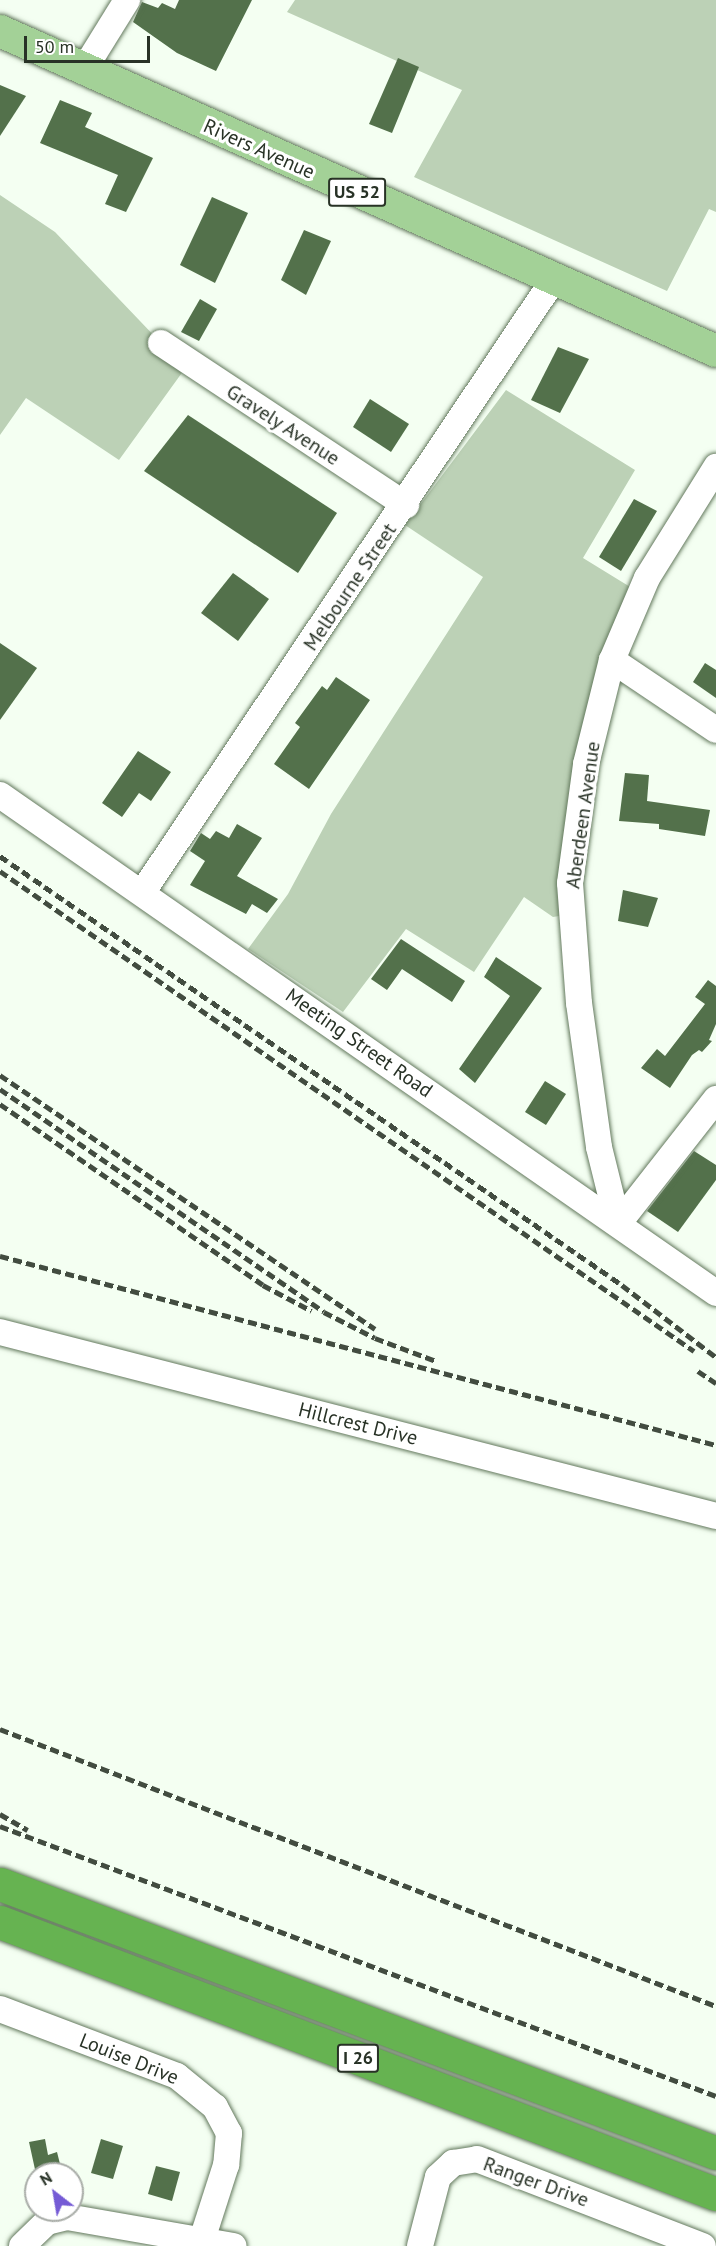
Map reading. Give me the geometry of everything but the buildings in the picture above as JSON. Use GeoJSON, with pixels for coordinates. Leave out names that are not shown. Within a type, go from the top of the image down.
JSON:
{"type":"FeatureCollection","features":[{"type":"Feature","properties":{"kind":"highway","name":"I 26"},"geometry":{"type":"LineString","coordinates":[[0,1884],[716,2153]]}},
{"type":"Feature","properties":{"kind":"highway","name":"I 26"},"geometry":{"type":"LineString","coordinates":[[0,1922],[716,2194]]}},
{"type":"Feature","properties":{"kind":"main road","name":"Rivers Avenue"},"geometry":{"type":"LineString","coordinates":[[0,31],[83,71],[716,351]]}},
{"type":"Feature","properties":{"kind":"street"},"geometry":{"type":"LineString","coordinates":[[83,71],[127,0]]}},
{"type":"Feature","properties":{"kind":"street","name":"Melbourne Street"},"geometry":{"type":"LineString","coordinates":[[142,893],[405,505],[554,279]]}},
{"type":"Feature","properties":{"kind":"street","name":"Gravely Avenue"},"geometry":{"type":"LineString","coordinates":[[161,343],[405,505]]}},
{"type":"Feature","properties":{"kind":"street","name":"Aberdeen Avenue"},"geometry":{"type":"LineString","coordinates":[[618,1224],[599,1147],[583,1034],[570,884],[586,764],[612,660],[647,578],[716,467]]}},
{"type":"Feature","properties":{"kind":"street"},"geometry":{"type":"LineString","coordinates":[[612,660],[716,730]]}},
{"type":"Feature","properties":{"kind":"street","name":"Meeting Street Road"},"geometry":{"type":"LineString","coordinates":[[0,795],[716,1293]]}},
{"type":"Feature","properties":{"kind":"street"},"geometry":{"type":"LineString","coordinates":[[618,1224],[716,1099]]}},
{"type":"Feature","properties":{"kind":"street","name":"Hillcrest Drive"},"geometry":{"type":"LineString","coordinates":[[0,1332],[716,1516]]}},
{"type":"Feature","properties":{"kind":"street","name":"Louise Drive"},"geometry":{"type":"LineString","coordinates":[[0,2009],[177,2076],[215,2107],[229,2133],[226,2165],[201,2243]]}},
{"type":"Feature","properties":{"kind":"street","name":"Ranger Drive"},"geometry":{"type":"LineString","coordinates":[[420,2246],[438,2177],[453,2163],[477,2159],[704,2246]]}},
{"type":"Feature","properties":{"kind":"street"},"geometry":{"type":"LineString","coordinates":[[22,2246],[47,2222],[67,2217],[201,2243],[234,2246]]}},
{"type":"Feature","properties":{"kind":"green space"},"geometry":{"type":"Polygon","coordinates":[[[295,0],[716,0],[716,212],[709,209],[667,291],[414,177],[462,90],[287,12],[295,0]]]}},
{"type":"Feature","properties":{"kind":"green space"},"geometry":{"type":"Polygon","coordinates":[[[0,195],[55,232],[161,343],[189,363],[119,460],[26,398],[0,435],[0,195]]]}},
{"type":"Feature","properties":{"kind":"green space"},"geometry":{"type":"Polygon","coordinates":[[[506,390],[635,470],[583,558],[640,593],[612,660],[572,914],[553,917],[524,897],[474,972],[406,929],[343,1012],[248,949],[288,894],[331,814],[483,577],[405,525],[506,390]]]}},
{"type":"Feature","properties":{"kind":"railway"},"geometry":{"type":"LineString","coordinates":[[0,856],[622,1285],[716,1357]]}},
{"type":"Feature","properties":{"kind":"railway"},"geometry":{"type":"LineString","coordinates":[[0,871],[694,1351]]}},
{"type":"Feature","properties":{"kind":"railway"},"geometry":{"type":"LineString","coordinates":[[0,1075],[375,1329]]}},
{"type":"Feature","properties":{"kind":"railway"},"geometry":{"type":"LineString","coordinates":[[0,1089],[324,1312],[375,1338],[436,1361]]}},
{"type":"Feature","properties":{"kind":"railway"},"geometry":{"type":"LineString","coordinates":[[0,1104],[263,1285],[312,1311]]}},
{"type":"Feature","properties":{"kind":"railway"},"geometry":{"type":"LineString","coordinates":[[0,1256],[716,1445]]}},
{"type":"Feature","properties":{"kind":"railway"},"geometry":{"type":"LineString","coordinates":[[698,1371],[716,1383]]}},
{"type":"Feature","properties":{"kind":"railway"},"geometry":{"type":"LineString","coordinates":[[0,1729],[716,2006]]}},
{"type":"Feature","properties":{"kind":"railway"},"geometry":{"type":"LineString","coordinates":[[0,1814],[28,1830]]}},
{"type":"Feature","properties":{"kind":"railway"},"geometry":{"type":"LineString","coordinates":[[0,1826],[716,2096]]}}]}
